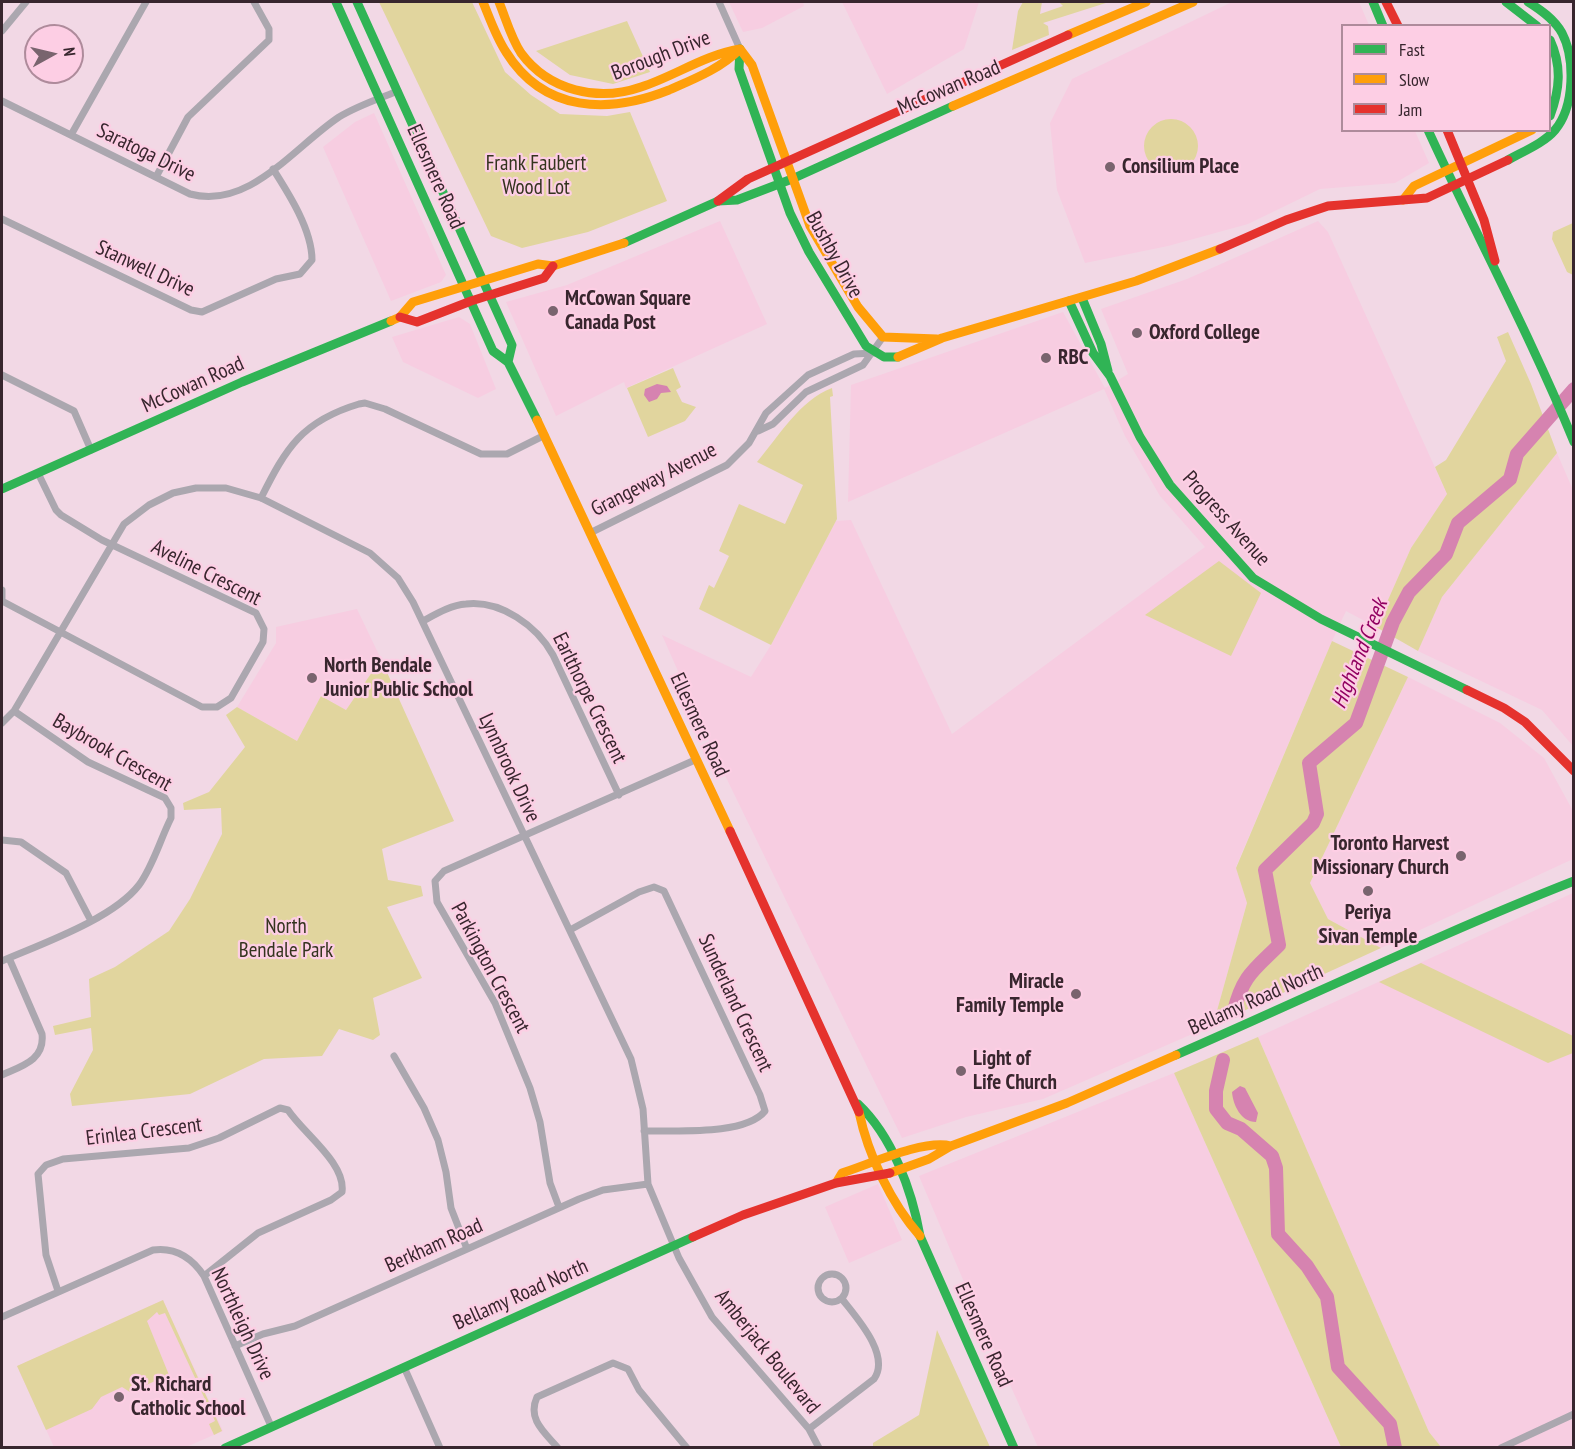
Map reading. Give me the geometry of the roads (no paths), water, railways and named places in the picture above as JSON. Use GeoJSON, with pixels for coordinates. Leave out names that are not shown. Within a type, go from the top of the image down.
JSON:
{"type":"FeatureCollection","features":[{"type":"Feature","properties":{"kind":"main road","name":"Ellesmere Road"},"geometry":{"type":"LineString","coordinates":[[336,2],[493,351],[508,362],[545,435],[695,760],[858,1104],[862,1125],[884,1174],[908,1225],[920,1236]]}},
{"type":"Feature","properties":{"kind":"main road","name":"Ellesmere Road"},"geometry":{"type":"LineString","coordinates":[[357,2],[512,345],[508,362]]}},
{"type":"Feature","properties":{"kind":"main road","name":"Borough Drive"},"geometry":{"type":"LineString","coordinates":[[483,2],[507,55],[526,76],[551,94],[588,106],[614,107],[653,97],[727,62],[740,49]]}},
{"type":"Feature","properties":{"kind":"main road","name":"Borough Drive"},"geometry":{"type":"LineString","coordinates":[[499,2],[520,51],[543,77],[569,89],[591,94],[614,96],[642,87],[723,51],[740,49]]}},
{"type":"Feature","properties":{"kind":"main road","name":"McCowan Road"},"geometry":{"type":"LineString","coordinates":[[718,201],[733,186],[882,116],[1146,2]]}},
{"type":"Feature","properties":{"kind":"main road","name":"McCowan Road"},"geometry":{"type":"LineString","coordinates":[[2,489],[400,317],[413,302],[482,279],[538,264],[553,266],[619,245],[718,201],[737,200],[792,179],[890,133],[1193,2]]}},
{"type":"Feature","properties":{"kind":"main road"},"geometry":{"type":"LineString","coordinates":[[1373,2],[1382,24]]}},
{"type":"Feature","properties":{"kind":"main road"},"geometry":{"type":"LineString","coordinates":[[1386,2],[1397,24]]}},
{"type":"Feature","properties":{"kind":"main road"},"geometry":{"type":"LineString","coordinates":[[1506,2],[1534,24]]}},
{"type":"Feature","properties":{"kind":"main road"},"geometry":{"type":"LineString","coordinates":[[1069,301],[1200,259],[1316,208],[1403,200],[1419,201],[1454,187],[1551,135],[1564,114],[1570,96],[1573,58],[1565,36],[1552,16],[1528,2]]}},
{"type":"Feature","properties":{"kind":"main road"},"geometry":{"type":"LineString","coordinates":[[1551,42],[1561,75],[1558,97],[1551,114]]}},
{"type":"Feature","properties":{"kind":"main road","name":"Bushby Drive"},"geometry":{"type":"LineString","coordinates":[[740,49],[752,65],[810,226],[854,301],[883,337]]}},
{"type":"Feature","properties":{"kind":"main road","name":"Bushby Drive"},"geometry":{"type":"LineString","coordinates":[[740,49],[739,69],[779,184],[807,248],[866,346],[874,353]]}},
{"type":"Feature","properties":{"kind":"main road"},"geometry":{"type":"LineString","coordinates":[[1429,132],[1476,235],[1498,272],[1574,442]]}},
{"type":"Feature","properties":{"kind":"main road"},"geometry":{"type":"LineString","coordinates":[[1448,132],[1484,220],[1498,272]]}},
{"type":"Feature","properties":{"kind":"main road"},"geometry":{"type":"LineString","coordinates":[[1403,200],[1414,186],[1528,132]]}},
{"type":"Feature","properties":{"kind":"main road"},"geometry":{"type":"LineString","coordinates":[[807,248],[818,240]]}},
{"type":"Feature","properties":{"kind":"main road","name":"McCowan Road"},"geometry":{"type":"LineString","coordinates":[[400,317],[417,322],[471,301],[544,278],[553,266]]}},
{"type":"Feature","properties":{"kind":"main road","name":"Progress Avenue"},"geometry":{"type":"LineString","coordinates":[[1082,298],[1101,344],[1110,376],[1140,437],[1170,485],[1246,572],[1321,619],[1504,708],[1525,722],[1574,771]]}},
{"type":"Feature","properties":{"kind":"main road"},"geometry":{"type":"LineString","coordinates":[[843,308],[854,301]]}},
{"type":"Feature","properties":{"kind":"main road","name":"Progress Avenue"},"geometry":{"type":"LineString","coordinates":[[1069,301],[1093,354],[1110,376]]}},
{"type":"Feature","properties":{"kind":"main road","name":"Grangeway Avenue"},"geometry":{"type":"LineString","coordinates":[[874,353],[886,358],[902,357],[939,339],[1069,301]]}},
{"type":"Feature","properties":{"kind":"main road","name":"Grangeway Avenue"},"geometry":{"type":"LineString","coordinates":[[883,337],[939,339]]}},
{"type":"Feature","properties":{"kind":"main road","name":"Bellamy Road North"},"geometry":{"type":"LineString","coordinates":[[225,1448],[743,1215],[836,1183],[846,1184],[884,1174],[942,1155],[951,1146],[1067,1103],[1360,974],[1467,923],[1574,881]]}},
{"type":"Feature","properties":{"kind":"main road","name":"Ellesmere Road"},"geometry":{"type":"LineString","coordinates":[[858,1104],[874,1119],[898,1170],[918,1218],[920,1236],[1014,1448]]}},
{"type":"Feature","properties":{"kind":"main road","name":"Bellamy Road North"},"geometry":{"type":"LineString","coordinates":[[836,1183],[842,1173],[878,1161],[939,1143],[951,1146]]}},
{"type":"Feature","properties":{"kind":"street"},"geometry":{"type":"LineString","coordinates":[[3,25],[26,2]]}},
{"type":"Feature","properties":{"kind":"street"},"geometry":{"type":"LineString","coordinates":[[71,135],[146,2]]}},
{"type":"Feature","properties":{"kind":"street"},"geometry":{"type":"LineString","coordinates":[[156,177],[175,136],[188,117],[270,40],[269,29],[254,2]]}},
{"type":"Feature","properties":{"kind":"street"},"geometry":{"type":"LineString","coordinates":[[719,2],[740,49]]}},
{"type":"Feature","properties":{"kind":"street","name":"Saratoga Drive"},"geometry":{"type":"LineString","coordinates":[[2,101],[190,194],[220,198],[237,193],[273,170],[337,119],[398,91]]}},
{"type":"Feature","properties":{"kind":"street","name":"Stanwell Drive"},"geometry":{"type":"LineString","coordinates":[[2,219],[191,310],[202,312],[276,279],[300,274],[312,260],[312,248],[307,235],[273,170]]}},
{"type":"Feature","properties":{"kind":"street","name":"Grangeway Avenue"},"geometry":{"type":"LineString","coordinates":[[758,431],[773,424],[806,392],[863,364],[874,353],[883,337]]}},
{"type":"Feature","properties":{"kind":"street","name":"Grangeway Avenue"},"geometry":{"type":"LineString","coordinates":[[590,533],[727,465],[758,431],[766,413],[808,375],[854,354],[874,353]]}},
{"type":"Feature","properties":{"kind":"street"},"geometry":{"type":"LineString","coordinates":[[2,375],[74,411],[91,450]]}},
{"type":"Feature","properties":{"kind":"street"},"geometry":{"type":"LineString","coordinates":[[261,498],[280,459],[301,434],[320,421],[359,404],[365,403],[385,409],[470,450],[489,456],[507,454],[545,435]]}},
{"type":"Feature","properties":{"kind":"street"},"geometry":{"type":"LineString","coordinates":[[38,472],[56,510],[111,544]]}},
{"type":"Feature","properties":{"kind":"street","name":"Lynnbrook Drive"},"geometry":{"type":"LineString","coordinates":[[2,723],[14,711],[124,524],[160,498],[190,489],[226,488],[261,498],[370,553],[398,579],[423,621],[523,837],[631,1059],[643,1109],[648,1184],[674,1246]]}},
{"type":"Feature","properties":{"kind":"street","name":"Aveline Crescent"},"geometry":{"type":"LineString","coordinates":[[61,632],[202,707],[210,708],[217,707],[231,698],[263,642],[264,629],[256,614],[111,544]]}},
{"type":"Feature","properties":{"kind":"street"},"geometry":{"type":"LineString","coordinates":[[2,590],[2,601],[61,632]]}},
{"type":"Feature","properties":{"kind":"street","name":"Earlthorpe Crescent"},"geometry":{"type":"LineString","coordinates":[[423,621],[456,606],[475,603],[495,608],[535,629],[553,655],[619,795]]}},
{"type":"Feature","properties":{"kind":"street","name":"Baybrook Crescent"},"geometry":{"type":"LineString","coordinates":[[5,960],[114,909],[140,884],[171,818],[171,808],[165,798],[78,756],[14,711]]}},
{"type":"Feature","properties":{"kind":"street","name":"Parkington Crescent"},"geometry":{"type":"LineString","coordinates":[[559,1207],[550,1183],[539,1115],[530,1088],[495,1003],[435,894],[436,878],[444,872],[695,760]]}},
{"type":"Feature","properties":{"kind":"street"},"geometry":{"type":"LineString","coordinates":[[2,840],[21,842],[66,873],[91,921]]}},
{"type":"Feature","properties":{"kind":"street","name":"Sunderland Crescent"},"geometry":{"type":"LineString","coordinates":[[570,930],[639,892],[654,887],[664,891],[760,1095],[765,1111],[751,1122],[735,1127],[644,1131]]}},
{"type":"Feature","properties":{"kind":"street"},"geometry":{"type":"LineString","coordinates":[[2,1075],[34,1059],[41,1053],[43,1044],[42,1034],[5,960]]}},
{"type":"Feature","properties":{"kind":"street"},"geometry":{"type":"LineString","coordinates":[[394,1056],[424,1108],[438,1140],[446,1172],[450,1208],[467,1249]]}},
{"type":"Feature","properties":{"kind":"street","name":"Erinlea Crescent"},"geometry":{"type":"LineString","coordinates":[[58,1291],[46,1255],[38,1174],[46,1165],[63,1159],[189,1148],[219,1138],[280,1108],[288,1110],[335,1167],[343,1183],[342,1192],[331,1200],[258,1233],[204,1276]]}},
{"type":"Feature","properties":{"kind":"street","name":"Berkham Road"},"geometry":{"type":"LineString","coordinates":[[235,1346],[263,1334],[295,1326],[559,1207],[603,1190],[648,1184]]}},
{"type":"Feature","properties":{"kind":"street","name":"Amberjack Boulevard"},"geometry":{"type":"LineString","coordinates":[[674,1246],[712,1317],[809,1429],[819,1448]]}},
{"type":"Feature","properties":{"kind":"street","name":"Northleigh Drive"},"geometry":{"type":"LineString","coordinates":[[2,1317],[142,1254],[160,1249],[179,1254],[190,1260],[204,1276],[271,1426]]}},
{"type":"Feature","properties":{"kind":"street"},"geometry":{"type":"LineString","coordinates":[[830,1274],[842,1278],[846,1291],[842,1299],[833,1303],[820,1297],[818,1287],[822,1278],[830,1274]]}},
{"type":"Feature","properties":{"kind":"street"},"geometry":{"type":"LineString","coordinates":[[809,1429],[874,1378],[878,1372],[878,1361],[864,1325],[842,1299]]}},
{"type":"Feature","properties":{"kind":"street"},"geometry":{"type":"LineString","coordinates":[[558,1448],[534,1418],[533,1406],[537,1397],[613,1364],[628,1369],[639,1390],[687,1448]]}},
{"type":"Feature","properties":{"kind":"street"},"geometry":{"type":"LineString","coordinates":[[404,1367],[440,1448]]}},
{"type":"Feature","properties":{"kind":"street"},"geometry":{"type":"LineString","coordinates":[[1501,1448],[1574,1414]]}},
{"type":"Feature","properties":{"kind":"waterway","name":"Highland Creek"},"geometry":{"type":"LineString","coordinates":[[1234,1011],[1241,989],[1250,974],[1279,945],[1265,870],[1313,823],[1317,814],[1309,763],[1356,723],[1393,622],[1409,592],[1446,554],[1458,523],[1510,479],[1517,454],[1574,389]]}},
{"type":"Feature","properties":{"kind":"waterway","name":"Highland Creek"},"geometry":{"type":"LineString","coordinates":[[1223,1060],[1216,1091],[1216,1109],[1227,1123],[1241,1129],[1272,1156],[1276,1168],[1278,1234],[1307,1266],[1327,1297],[1338,1367],[1390,1424],[1395,1448]]}},
{"type":"Feature","properties":{"kind":"place","name":"Consilium Place"},"geometry":{"type":"Point","coordinates":[1110,167]}},
{"type":"Feature","properties":{"kind":"place","name":"McCowan Square Canada Post"},"geometry":{"type":"Point","coordinates":[553,311]}},
{"type":"Feature","properties":{"kind":"place","name":"Oxford College"},"geometry":{"type":"Point","coordinates":[1137,333]}},
{"type":"Feature","properties":{"kind":"place","name":"RBC"},"geometry":{"type":"Point","coordinates":[1046,358]}},
{"type":"Feature","properties":{"kind":"place","name":"North Bendale Junior Public School"},"geometry":{"type":"Point","coordinates":[312,678]}},
{"type":"Feature","properties":{"kind":"place","name":"Toronto Harvest Missionary Church"},"geometry":{"type":"Point","coordinates":[1461,856]}},
{"type":"Feature","properties":{"kind":"place","name":"Periya Sivan Temple"},"geometry":{"type":"Point","coordinates":[1368,891]}},
{"type":"Feature","properties":{"kind":"place","name":"Miracle Family Temple"},"geometry":{"type":"Point","coordinates":[1076,994]}},
{"type":"Feature","properties":{"kind":"place","name":"Light of Life Church"},"geometry":{"type":"Point","coordinates":[961,1071]}},
{"type":"Feature","properties":{"kind":"place","name":"St. Richard Catholic School"},"geometry":{"type":"Point","coordinates":[119,1397]}},
{"type":"Feature","properties":{"kind":"park label","name":"Frank Faubert Wood Lot"},"geometry":{"type":"Point","coordinates":[536,176]}},
{"type":"Feature","properties":{"kind":"park label","name":"North Bendale Park"},"geometry":{"type":"Point","coordinates":[286,939]}}]}
